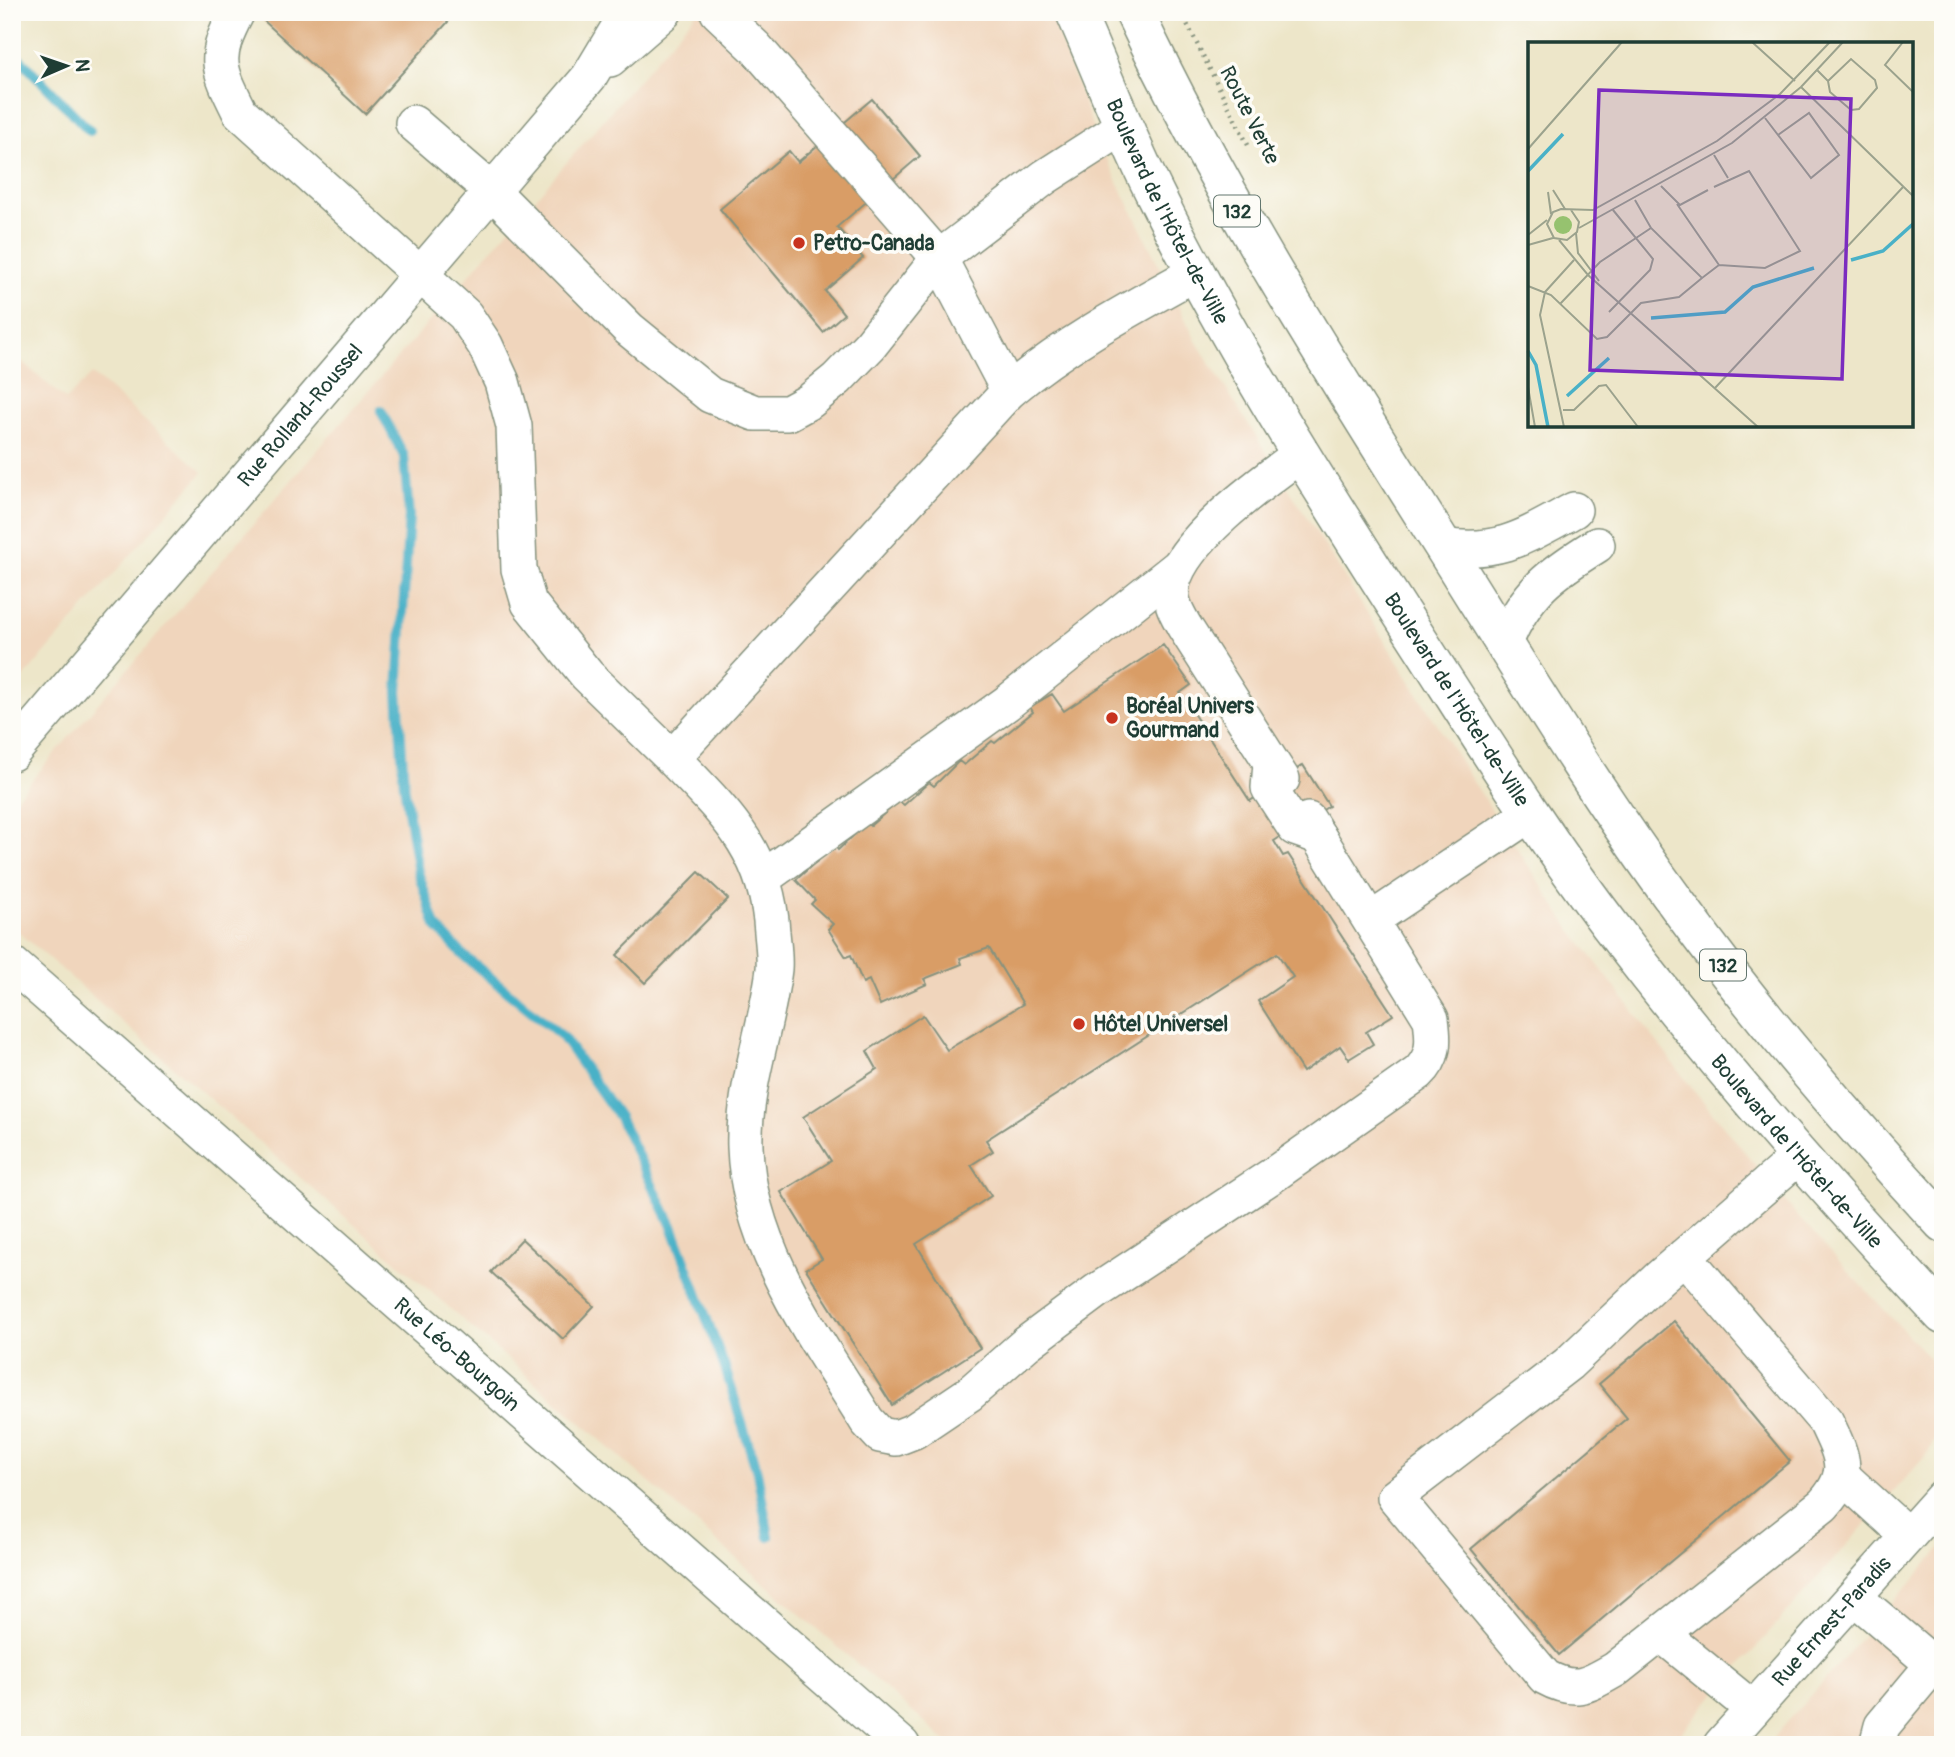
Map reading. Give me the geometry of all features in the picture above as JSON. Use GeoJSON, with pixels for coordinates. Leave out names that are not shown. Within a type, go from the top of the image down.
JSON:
{"type":"FeatureCollection","features":[{"type":"Feature","properties":{"kind":"main road","name":"Boulevard de l'Hôtel-de-Ville"},"geometry":{"type":"LineString","coordinates":[[1075,12],[1123,127],[1195,273],[1301,454],[1530,814],[1619,938],[1798,1157],[1943,1315]]}},
{"type":"Feature","properties":{"kind":"main road","name":"132"},"geometry":{"type":"LineString","coordinates":[[1134,12],[1206,157],[1259,249],[1443,545],[1627,832],[1680,909],[1827,1096],[1943,1223]]}},
{"type":"Feature","properties":{"kind":"street"},"geometry":{"type":"LineString","coordinates":[[237,12],[220,45],[223,78],[240,112],[465,315],[485,345],[502,382],[514,426],[519,569],[529,603],[587,675],[732,819],[748,844],[764,878],[772,921],[774,968],[748,1098],[745,1147],[753,1196],[765,1237],[790,1292],[867,1421],[880,1435],[896,1438],[914,1431],[970,1394],[1026,1344],[1097,1291],[1273,1175],[1430,1062],[1434,1041],[1431,1019],[1313,828],[1295,828],[1269,788],[1277,771],[1172,604],[1172,587],[1178,567]]}},
{"type":"Feature","properties":{"kind":"street"},"geometry":{"type":"LineString","coordinates":[[589,76],[628,12]]}},
{"type":"Feature","properties":{"kind":"street"},"geometry":{"type":"LineString","coordinates":[[589,76],[664,12]]}},
{"type":"Feature","properties":{"kind":"street"},"geometry":{"type":"LineString","coordinates":[[718,12],[755,47],[939,258],[1009,391]]}},
{"type":"Feature","properties":{"kind":"street","name":"Rue Rolland-Roussel"},"geometry":{"type":"LineString","coordinates":[[12,753],[220,505],[420,276],[589,76]]}},
{"type":"Feature","properties":{"kind":"street"},"geometry":{"type":"LineString","coordinates":[[413,123],[492,191],[628,329],[710,395],[755,413],[788,413],[810,401],[837,379],[870,345],[939,258],[1045,177],[1123,127]]}},
{"type":"Feature","properties":{"kind":"street"},"geometry":{"type":"LineString","coordinates":[[671,758],[1009,391],[1044,361],[1081,337],[1195,273]]}},
{"type":"Feature","properties":{"kind":"street"},"geometry":{"type":"LineString","coordinates":[[764,878],[1007,703],[1178,567],[1247,493],[1301,454]]}},
{"type":"Feature","properties":{"kind":"street"},"geometry":{"type":"LineString","coordinates":[[1443,545],[1471,550],[1493,547],[1519,538],[1574,510]]}},
{"type":"Feature","properties":{"kind":"street"},"geometry":{"type":"LineString","coordinates":[[1505,643],[1527,599],[1545,580],[1597,545]]}},
{"type":"Feature","properties":{"kind":"street"},"geometry":{"type":"LineString","coordinates":[[1371,920],[1530,814]]}},
{"type":"Feature","properties":{"kind":"street","name":"Rue Léo-Bourgoin"},"geometry":{"type":"LineString","coordinates":[[12,964],[902,1745]]}},
{"type":"Feature","properties":{"kind":"street"},"geometry":{"type":"LineString","coordinates":[[1684,1256],[1826,1422],[1840,1452],[1843,1469],[1838,1489],[1823,1505],[1616,1669],[1586,1686],[1563,1687],[1545,1677],[1395,1497],[1568,1364],[1684,1256],[1798,1157]]}},
{"type":"Feature","properties":{"kind":"street"},"geometry":{"type":"LineString","coordinates":[[1841,1475],[1908,1536]]}},
{"type":"Feature","properties":{"kind":"street","name":"Rue Ernest-Paradis"},"geometry":{"type":"LineString","coordinates":[[1721,1745],[1943,1497]]}},
{"type":"Feature","properties":{"kind":"street"},"geometry":{"type":"LineString","coordinates":[[1854,1597],[1938,1659],[1882,1726],[1877,1745]]}},
{"type":"Feature","properties":{"kind":"street"},"geometry":{"type":"LineString","coordinates":[[1661,1634],[1753,1709]]}},
{"type":"Feature","properties":{"kind":"path","name":"Route Verte"},"geometry":{"type":"LineString","coordinates":[[1181,12],[1256,160]]}},
{"type":"Feature","properties":{"kind":"shaded area"},"geometry":{"type":"Polygon","coordinates":[[[697,12],[1049,12],[1101,148],[1196,341],[1472,780],[1569,927],[1692,1088],[1799,1218],[1930,1359],[1942,1391],[1943,1419],[1928,1453],[1670,1745],[950,1745],[12,926],[12,803],[697,12]]]}},
{"type":"Feature","properties":{"kind":"shaded area"},"geometry":{"type":"Polygon","coordinates":[[[12,353],[66,400],[92,374],[203,472],[12,691],[12,353]]]}},
{"type":"Feature","properties":{"kind":"shaded area"},"geometry":{"type":"Polygon","coordinates":[[[1943,1546],[1943,1745],[1767,1745],[1816,1690],[1943,1546]]]}},
{"type":"Feature","properties":{"kind":"building"},"geometry":{"type":"Polygon","coordinates":[[[270,12],[457,12],[365,114],[263,20],[270,12]]]}},
{"type":"Feature","properties":{"kind":"building","name":"Petro-Canada"},"geometry":{"type":"Polygon","coordinates":[[[872,99],[920,156],[837,227],[863,258],[825,291],[844,314],[823,332],[720,209],[789,151],[798,162],[872,99]]]}},
{"type":"Feature","properties":{"kind":"building","name":"Hôtel Universel"},"geometry":{"type":"Polygon","coordinates":[[[1163,645],[1191,685],[1180,693],[1250,801],[1303,765],[1329,806],[1274,841],[1283,856],[1288,854],[1393,1015],[1366,1032],[1373,1044],[1349,1059],[1340,1046],[1303,1072],[1258,1001],[1293,977],[1277,953],[986,1140],[993,1151],[971,1165],[991,1196],[916,1244],[980,1348],[892,1405],[806,1269],[822,1259],[781,1192],[831,1161],[803,1117],[877,1069],[867,1051],[923,1015],[947,1050],[1023,1004],[989,948],[960,958],[962,964],[924,979],[927,984],[880,1005],[869,980],[863,983],[851,955],[846,957],[828,929],[833,924],[811,904],[815,900],[796,880],[834,845],[838,850],[867,823],[870,826],[899,801],[904,805],[929,782],[934,786],[959,761],[964,765],[992,741],[995,743],[1033,712],[1030,707],[1052,694],[1064,711],[1163,645]]]}},
{"type":"Feature","properties":{"kind":"building"},"geometry":{"type":"Polygon","coordinates":[[[699,872],[728,899],[645,983],[617,955],[699,872]]]}},
{"type":"Feature","properties":{"kind":"building"},"geometry":{"type":"Polygon","coordinates":[[[522,1239],[594,1306],[563,1339],[491,1272],[522,1239]]]}},
{"type":"Feature","properties":{"kind":"building"},"geometry":{"type":"Polygon","coordinates":[[[1674,1321],[1790,1461],[1559,1655],[1471,1549],[1627,1418],[1599,1384],[1674,1321]]]}},
{"type":"Feature","properties":{"kind":"waterway"},"geometry":{"type":"LineString","coordinates":[[12,51],[90,131]]}},
{"type":"Feature","properties":{"kind":"waterway"},"geometry":{"type":"LineString","coordinates":[[381,411],[404,456],[409,516],[398,691],[404,785],[418,872],[436,926],[464,956],[562,1036],[619,1117],[672,1226],[725,1368],[757,1472],[769,1537]]}},
{"type":"Feature","properties":{"kind":"place","name":"Petro-Canada"},"geometry":{"type":"Point","coordinates":[799,243]}},
{"type":"Feature","properties":{"kind":"place","name":"Boréal Univers Gourmand"},"geometry":{"type":"Point","coordinates":[1112,718]}},
{"type":"Feature","properties":{"kind":"place","name":"Hôtel Universel"},"geometry":{"type":"Point","coordinates":[1079,1024]}}]}
